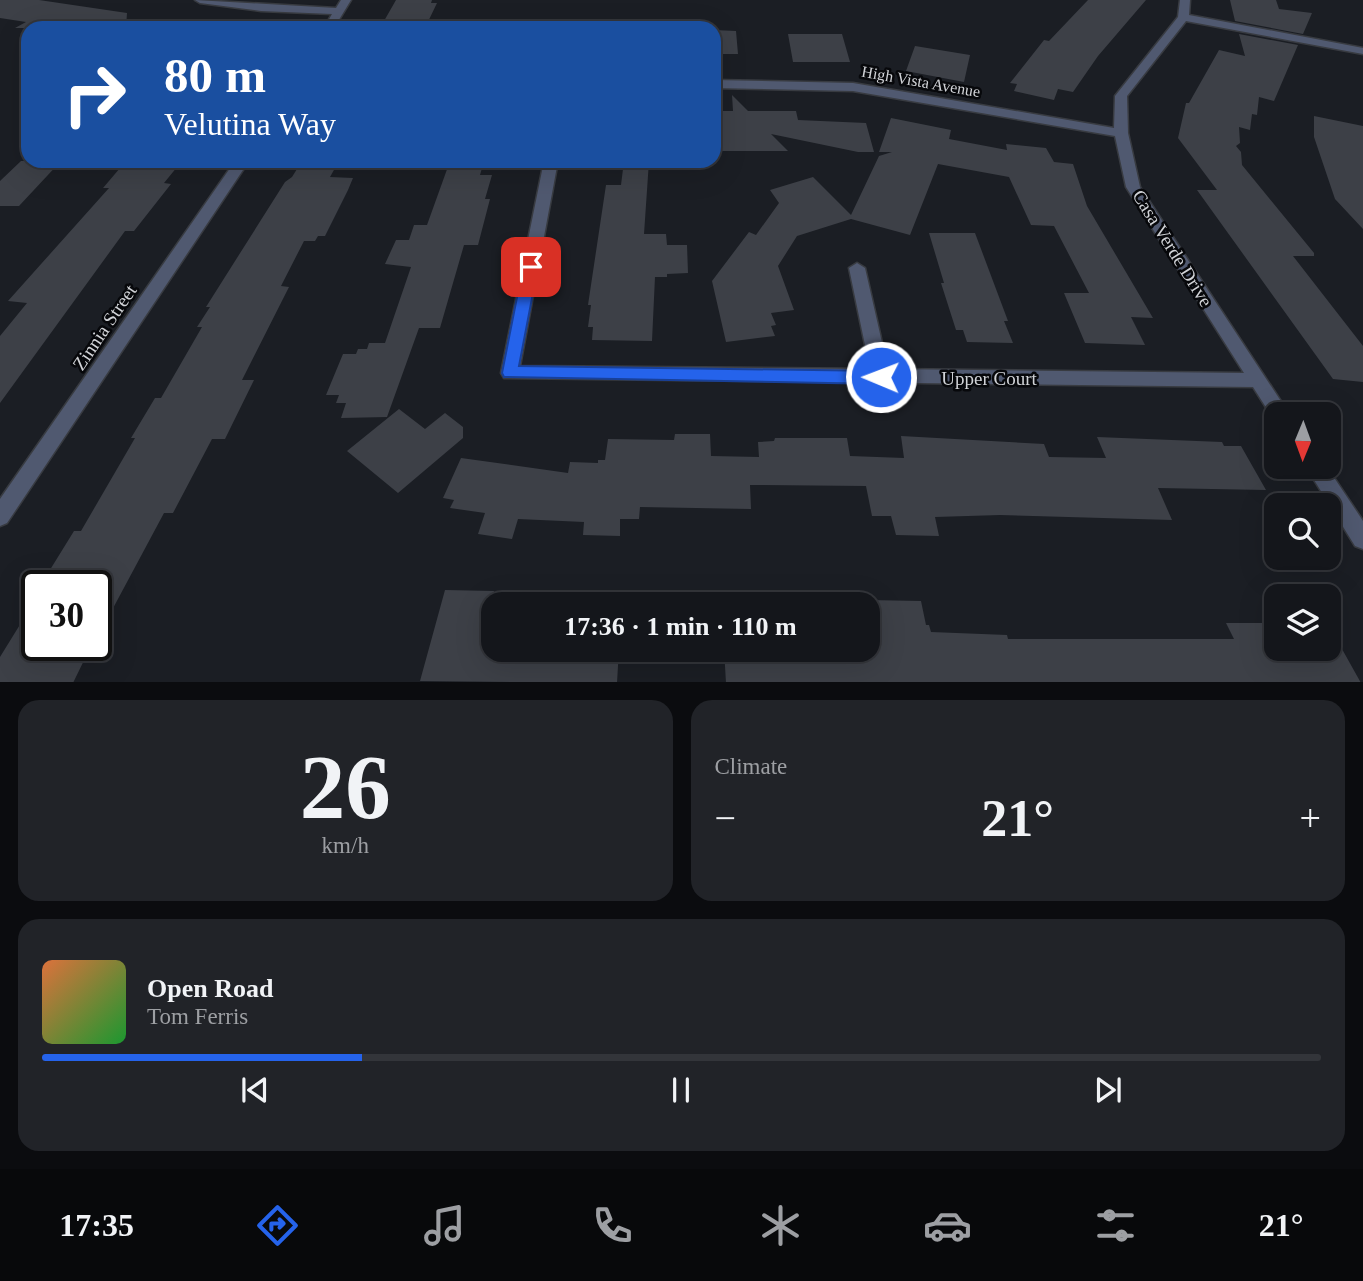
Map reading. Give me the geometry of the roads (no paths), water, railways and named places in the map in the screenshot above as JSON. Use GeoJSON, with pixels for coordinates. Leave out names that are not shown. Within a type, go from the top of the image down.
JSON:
{"type":"FeatureCollection","features":[{"type":"Feature","properties":{"kind":"street"},"geometry":{"type":"LineString","coordinates":[[201,0],[261,8],[339,11]]}},
{"type":"Feature","properties":{"kind":"street"},"geometry":{"type":"LineString","coordinates":[[333,21],[346,0]]}},
{"type":"Feature","properties":{"kind":"street"},"geometry":{"type":"LineString","coordinates":[[1185,0],[1183,17],[1363,51]]}},
{"type":"Feature","properties":{"kind":"street","name":"Casa Verde Drive"},"geometry":{"type":"LineString","coordinates":[[1183,17],[1121,96],[1121,133],[1133,187],[1272,402]]}},
{"type":"Feature","properties":{"kind":"street","name":"High Vista Avenue"},"geometry":{"type":"LineString","coordinates":[[721,84],[853,87],[1121,133]]}},
{"type":"Feature","properties":{"kind":"street","name":"Zinnia Street"},"geometry":{"type":"LineString","coordinates":[[0,516],[237,168]]}},
{"type":"Feature","properties":{"kind":"street","name":"Upper Court"},"geometry":{"type":"LineString","coordinates":[[550,168],[510,373],[1258,380]]}},
{"type":"Feature","properties":{"kind":"street"},"geometry":{"type":"LineString","coordinates":[[857,268],[881,377]]}},
{"type":"Feature","properties":{"kind":"street"},"geometry":{"type":"LineString","coordinates":[[1324,480],[1363,539]]}}]}
